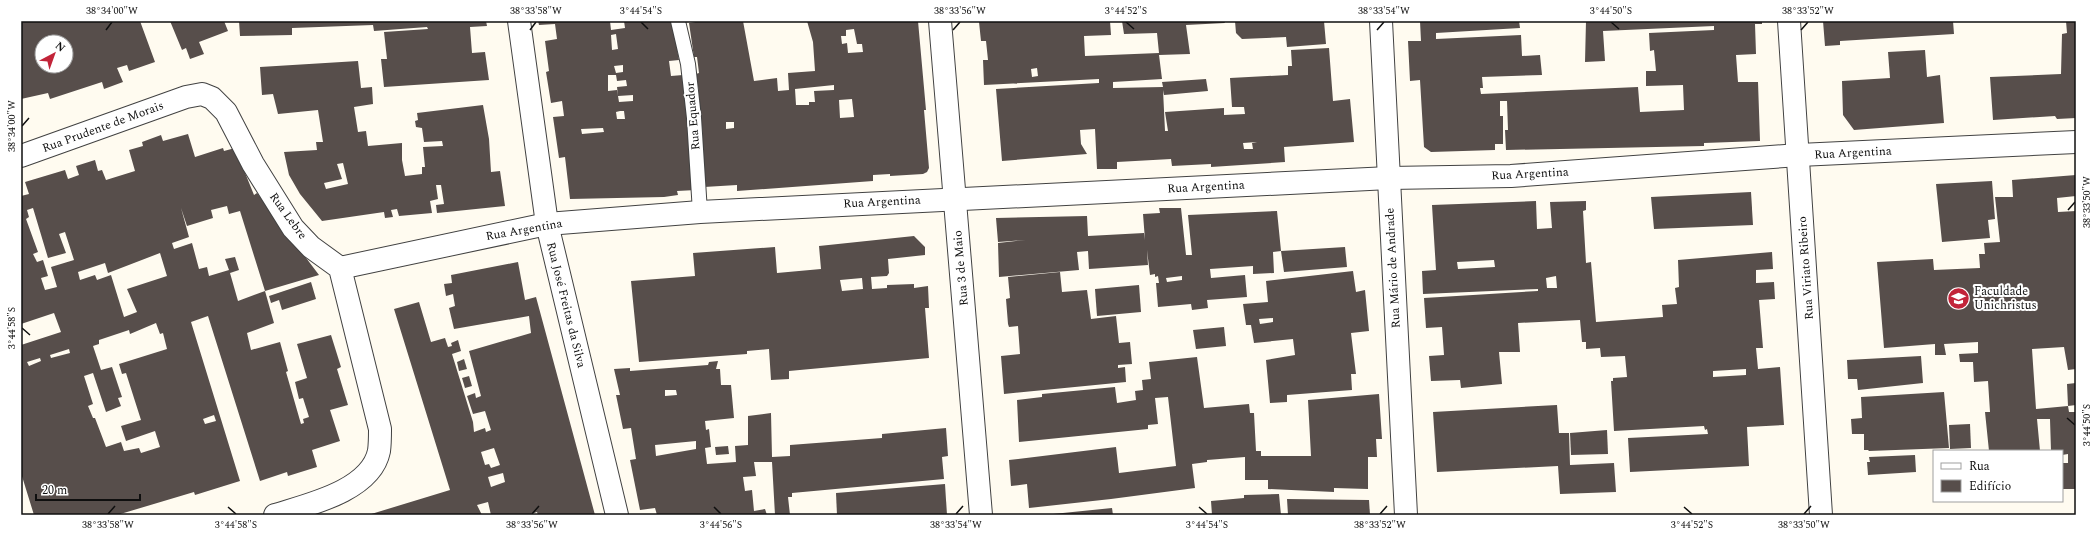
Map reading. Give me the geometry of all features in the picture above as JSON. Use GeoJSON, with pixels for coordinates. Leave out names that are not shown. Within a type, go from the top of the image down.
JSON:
{"type":"FeatureCollection","features":[{"type":"Feature","properties":{"kind":"street","name":"Rua José Freitas da Silva"},"geometry":{"type":"LineString","coordinates":[[519,21],[547,224],[617,515]]}},
{"type":"Feature","properties":{"kind":"street","name":"Rua 3 de Maio"},"geometry":{"type":"LineString","coordinates":[[940,21],[981,515]]}},
{"type":"Feature","properties":{"kind":"street","name":"Rua Mário de Andrade"},"geometry":{"type":"LineString","coordinates":[[1381,21],[1406,515]]}},
{"type":"Feature","properties":{"kind":"street","name":"Rua Viriato Ribeiro"},"geometry":{"type":"LineString","coordinates":[[1789,21],[1822,515]]}},
{"type":"Feature","properties":{"kind":"street","name":"Rua Lebre"},"geometry":{"type":"LineString","coordinates":[[186,97],[202,94],[212,98],[226,112],[254,164],[293,228],[311,247],[340,268]]}},
{"type":"Feature","properties":{"kind":"street","name":"Rua Prudente de Morais"},"geometry":{"type":"LineString","coordinates":[[21,156],[186,97]]}},
{"type":"Feature","properties":{"kind":"street","name":"Rua Argentina"},"geometry":{"type":"LineString","coordinates":[[340,268],[547,224],[700,212],[955,198],[1389,178],[1511,176],[1799,155],[2076,142]]}},
{"type":"Feature","properties":{"kind":"street"},"geometry":{"type":"LineString","coordinates":[[275,515],[320,502],[349,488],[369,470],[379,451],[380,429],[340,268]]}},
{"type":"Feature","properties":{"kind":"lane","name":"Rua Equador"},"geometry":{"type":"LineString","coordinates":[[678,21],[689,72],[694,118],[700,212]]}},
{"type":"Feature","properties":{"kind":"building"},"geometry":{"type":"Polygon","coordinates":[[[21,21],[140,21],[155,62],[129,71],[127,65],[117,68],[123,82],[104,89],[102,82],[50,99],[48,93],[21,99],[21,21]]]}},
{"type":"Feature","properties":{"kind":"building"},"geometry":{"type":"Polygon","coordinates":[[[170,21],[224,21],[228,31],[199,42],[204,54],[190,59],[186,48],[182,50],[170,21]]]}},
{"type":"Feature","properties":{"kind":"building"},"geometry":{"type":"Polygon","coordinates":[[[239,21],[486,21],[487,26],[470,27],[472,53],[485,52],[489,80],[384,87],[381,59],[387,59],[384,32],[428,29],[427,27],[374,31],[373,25],[292,28],[292,35],[240,36],[239,21]]]}},
{"type":"Feature","properties":{"kind":"building"},"geometry":{"type":"Polygon","coordinates":[[[538,21],[610,21],[611,30],[625,28],[624,21],[672,21],[679,60],[669,61],[671,76],[683,75],[696,190],[677,191],[678,195],[664,197],[570,199],[565,157],[559,158],[553,117],[564,116],[562,101],[551,103],[546,72],[549,71],[545,41],[557,39],[555,24],[539,25],[538,21]],[[616,34],[611,35],[612,50],[618,49],[616,34]],[[623,65],[614,66],[616,73],[623,72],[623,65]],[[608,75],[608,91],[617,90],[618,96],[617,87],[627,86],[626,80],[617,81],[616,75],[608,75]],[[633,95],[618,96],[619,102],[633,101],[633,95]],[[624,111],[616,112],[617,119],[625,119],[624,111]],[[603,128],[581,129],[582,134],[604,132],[603,128]]]}},
{"type":"Feature","properties":{"kind":"building"},"geometry":{"type":"Polygon","coordinates":[[[702,21],[743,21],[754,81],[777,78],[778,91],[789,90],[788,73],[815,71],[813,42],[807,21],[918,21],[926,110],[924,110],[929,168],[927,172],[923,174],[890,176],[890,174],[873,175],[873,181],[737,191],[737,185],[704,187],[702,125],[699,125],[696,93],[699,92],[696,74],[699,73],[697,57],[694,57],[689,23],[702,21]],[[854,29],[846,30],[846,36],[841,36],[842,44],[847,43],[848,53],[863,52],[862,44],[857,44],[854,29]],[[834,85],[795,89],[796,105],[809,105],[809,102],[815,102],[814,91],[834,90],[834,85]],[[852,99],[839,100],[840,118],[854,117],[852,99]],[[726,122],[726,129],[734,128],[734,122],[726,122]]]}},
{"type":"Feature","properties":{"kind":"building"},"geometry":{"type":"Polygon","coordinates":[[[971,21],[1110,21],[1111,35],[1084,36],[1085,56],[1159,53],[1157,33],[1124,34],[1122,21],[1224,21],[1225,23],[1186,25],[1190,54],[1159,55],[1162,79],[1113,82],[1113,88],[1163,87],[1162,82],[1206,79],[1208,91],[1164,95],[1163,90],[1165,131],[1168,131],[1165,112],[1224,108],[1224,115],[1245,114],[1244,107],[1232,107],[1230,78],[1288,75],[1288,66],[1292,66],[1291,50],[1329,48],[1333,101],[1350,99],[1354,142],[1284,147],[1285,162],[1211,167],[1211,164],[1172,166],[1171,159],[1117,162],[1117,169],[1097,169],[1095,129],[1080,130],[1081,144],[1087,154],[1002,161],[996,89],[1099,83],[1099,79],[984,85],[983,60],[988,60],[986,41],[981,41],[979,22],[971,21]],[[1037,68],[1031,69],[1032,77],[1038,76],[1037,68]],[[1257,142],[1243,143],[1244,149],[1253,149],[1252,143],[1257,142]]]}},
{"type":"Feature","properties":{"kind":"building"},"geometry":{"type":"Polygon","coordinates":[[[1235,21],[1324,21],[1326,44],[1287,47],[1286,37],[1242,39],[1236,33],[1235,21]]]}},
{"type":"Feature","properties":{"kind":"building"},"geometry":{"type":"Polygon","coordinates":[[[1420,21],[1519,21],[1520,28],[1436,33],[1436,39],[1521,35],[1522,56],[1540,55],[1542,75],[1482,77],[1483,88],[1480,88],[1481,94],[1638,87],[1640,112],[1684,110],[1683,85],[1646,86],[1646,71],[1656,71],[1654,50],[1650,51],[1649,33],[1714,30],[1714,26],[1603,31],[1605,61],[1585,62],[1586,21],[1762,21],[1762,24],[1755,24],[1756,54],[1736,55],[1738,82],[1758,82],[1760,141],[1704,143],[1704,146],[1506,150],[1505,130],[1508,130],[1507,101],[1500,101],[1500,116],[1503,116],[1503,144],[1495,144],[1495,150],[1431,152],[1424,147],[1420,80],[1410,81],[1408,41],[1421,41],[1420,21]]]}},
{"type":"Feature","properties":{"kind":"building"},"geometry":{"type":"Polygon","coordinates":[[[1823,21],[1953,21],[1954,34],[1840,41],[1840,45],[1825,46],[1823,21]]]}},
{"type":"Feature","properties":{"kind":"building"},"geometry":{"type":"Polygon","coordinates":[[[2066,21],[2076,21],[2076,118],[2057,119],[2055,116],[1993,120],[1990,77],[2061,74],[2062,34],[2067,33],[2066,21]]]}},
{"type":"Feature","properties":{"kind":"building"},"geometry":{"type":"Polygon","coordinates":[[[1925,50],[1927,77],[1940,75],[1944,123],[1854,130],[1843,115],[1842,81],[1890,78],[1888,52],[1925,50]]]}},
{"type":"Feature","properties":{"kind":"building"},"geometry":{"type":"Polygon","coordinates":[[[358,61],[361,88],[372,87],[373,104],[354,107],[358,132],[366,131],[368,146],[402,143],[402,160],[405,176],[422,174],[422,167],[425,167],[423,147],[443,146],[442,141],[424,142],[422,128],[416,127],[415,121],[418,120],[417,113],[483,105],[489,139],[491,172],[500,171],[505,206],[437,213],[436,205],[444,204],[441,185],[436,185],[438,199],[430,201],[432,213],[399,216],[397,209],[391,210],[393,217],[385,218],[384,212],[322,221],[300,194],[289,175],[284,152],[317,150],[316,142],[323,142],[318,110],[278,114],[273,94],[262,95],[260,67],[358,61]],[[343,163],[337,164],[342,179],[324,183],[326,189],[348,184],[343,163]]]}},
{"type":"Feature","properties":{"kind":"building"},"geometry":{"type":"Polygon","coordinates":[[[188,134],[195,157],[223,148],[224,151],[235,148],[254,195],[257,193],[319,275],[265,291],[274,323],[247,333],[251,350],[280,342],[288,371],[286,372],[301,424],[304,423],[303,419],[309,417],[303,398],[299,399],[295,382],[307,378],[297,344],[331,335],[341,367],[337,369],[348,405],[330,410],[340,441],[312,450],[317,467],[288,476],[287,472],[260,481],[208,316],[191,322],[240,481],[195,495],[194,492],[117,515],[34,515],[21,473],[21,345],[61,332],[54,313],[21,324],[21,196],[29,194],[25,182],[65,170],[68,179],[79,175],[76,166],[95,160],[98,171],[102,170],[106,180],[135,171],[129,150],[143,146],[142,142],[161,135],[163,141],[188,134]],[[227,206],[211,210],[213,218],[187,226],[181,208],[189,237],[172,243],[174,249],[192,243],[199,269],[207,267],[209,276],[229,270],[225,259],[235,257],[239,270],[230,273],[238,301],[265,291],[240,211],[229,214],[227,206]],[[33,208],[27,210],[29,217],[26,219],[38,252],[33,254],[37,262],[43,260],[48,276],[41,278],[45,290],[57,287],[51,267],[74,260],[65,232],[59,234],[66,253],[48,258],[33,208]],[[160,253],[108,273],[105,263],[78,272],[80,280],[95,275],[97,280],[111,275],[124,317],[137,312],[127,289],[167,276],[160,253]],[[156,323],[130,334],[129,330],[99,340],[99,344],[93,346],[101,370],[112,367],[122,397],[118,398],[121,406],[106,412],[93,373],[84,376],[93,404],[88,406],[93,418],[95,418],[106,447],[121,442],[124,451],[139,448],[141,453],[160,447],[155,431],[126,441],[121,426],[141,420],[126,373],[122,374],[119,364],[167,349],[163,333],[160,334],[156,323]],[[69,349],[50,355],[51,358],[70,353],[69,349]],[[40,358],[27,362],[29,366],[41,361],[40,358]],[[214,415],[203,419],[205,424],[216,421],[214,415]]]}},
{"type":"Feature","properties":{"kind":"building","name":"Faculdade Unichristus"},"geometry":{"type":"Polygon","coordinates":[[[2076,175],[2076,196],[2057,198],[2058,212],[2076,211],[2076,369],[2068,370],[2064,347],[2032,349],[2036,409],[2068,406],[2069,412],[2076,412],[2076,489],[2063,489],[2063,463],[2068,463],[2068,454],[2063,455],[2063,450],[2051,450],[2050,419],[2037,419],[2040,450],[1989,450],[1985,412],[1990,412],[1988,381],[1974,382],[1973,362],[1960,362],[1959,354],[1978,353],[1978,342],[1944,344],[1946,355],[1935,355],[1935,344],[1884,348],[1877,262],[1933,259],[1934,270],[1980,268],[1979,254],[1985,254],[1984,243],[2000,242],[1995,197],[2013,197],[2012,180],[2076,175]]]}},
{"type":"Feature","properties":{"kind":"building"},"geometry":{"type":"Polygon","coordinates":[[[1992,181],[1995,219],[1988,220],[1990,238],[1942,242],[1936,184],[1992,181]]]}},
{"type":"Feature","properties":{"kind":"building"},"geometry":{"type":"Polygon","coordinates":[[[1751,192],[1753,225],[1654,229],[1651,197],[1751,192]]]}},
{"type":"Feature","properties":{"kind":"building"},"geometry":{"type":"Polygon","coordinates":[[[1536,201],[1537,229],[1552,228],[1550,202],[1586,201],[1586,210],[1583,211],[1586,263],[1591,262],[1596,322],[1663,317],[1662,305],[1677,304],[1675,288],[1679,287],[1678,260],[1772,252],[1773,269],[1756,270],[1756,283],[1774,282],[1775,299],[1759,300],[1763,348],[1756,348],[1758,369],[1780,367],[1784,425],[1747,427],[1749,466],[1630,472],[1628,438],[1708,434],[1707,429],[1705,430],[1704,426],[1614,431],[1611,381],[1613,381],[1613,378],[1627,377],[1625,356],[1601,357],[1600,348],[1586,349],[1586,342],[1582,342],[1580,320],[1518,323],[1520,352],[1499,352],[1502,384],[1461,388],[1460,380],[1431,381],[1429,356],[1444,355],[1442,327],[1426,328],[1424,298],[1538,291],[1538,289],[1423,294],[1422,271],[1436,270],[1432,205],[1536,201]],[[1494,260],[1457,262],[1458,269],[1495,267],[1494,260]],[[1556,276],[1546,278],[1547,288],[1557,288],[1556,276]],[[1746,369],[1713,371],[1713,377],[1746,375],[1746,369]]]}},
{"type":"Feature","properties":{"kind":"building"},"geometry":{"type":"Polygon","coordinates":[[[1159,208],[1181,208],[1186,255],[1192,255],[1188,215],[1277,211],[1281,251],[1273,252],[1274,273],[1253,274],[1253,266],[1210,269],[1211,278],[1245,275],[1247,297],[1207,300],[1208,308],[1192,310],[1191,304],[1158,307],[1156,283],[1159,283],[1158,276],[1155,277],[1155,274],[1150,275],[1147,250],[1148,265],[1089,269],[1088,251],[1077,252],[1079,270],[999,277],[998,243],[1026,240],[998,242],[996,218],[1087,216],[1088,236],[1144,233],[1145,240],[1143,214],[1160,213],[1159,208]],[[1182,276],[1166,278],[1167,282],[1182,280],[1182,276]]]}},
{"type":"Feature","properties":{"kind":"building"},"geometry":{"type":"Polygon","coordinates":[[[914,236],[925,247],[925,255],[888,259],[889,273],[887,276],[871,277],[872,289],[887,288],[887,285],[914,284],[914,288],[928,286],[929,308],[925,308],[929,358],[789,371],[789,379],[771,380],[769,349],[747,351],[747,354],[639,362],[631,281],[695,276],[693,253],[775,247],[777,273],[821,269],[819,246],[914,236]],[[862,278],[840,280],[842,291],[863,289],[862,278]]]}},
{"type":"Feature","properties":{"kind":"building"},"geometry":{"type":"Polygon","coordinates":[[[1345,247],[1347,267],[1284,272],[1281,251],[1345,247]]]}},
{"type":"Feature","properties":{"kind":"building"},"geometry":{"type":"Polygon","coordinates":[[[518,262],[525,300],[536,297],[595,515],[538,515],[537,512],[528,515],[491,515],[488,502],[477,505],[482,515],[368,515],[450,490],[394,309],[419,302],[431,342],[445,338],[448,347],[452,346],[451,343],[458,340],[461,351],[452,354],[473,422],[474,432],[485,428],[486,432],[491,430],[485,411],[473,414],[467,396],[475,393],[476,398],[481,396],[469,351],[531,333],[529,316],[454,329],[449,308],[455,306],[453,294],[446,296],[444,284],[452,283],[451,275],[518,262]],[[494,448],[481,452],[485,465],[489,464],[491,468],[500,465],[494,448]],[[503,473],[488,477],[491,487],[505,482],[503,473]]]}},
{"type":"Feature","properties":{"kind":"building"},"geometry":{"type":"Polygon","coordinates":[[[1353,271],[1356,292],[1365,290],[1369,331],[1351,333],[1356,374],[1351,374],[1352,390],[1287,395],[1287,402],[1270,403],[1266,360],[1295,355],[1293,339],[1254,343],[1251,325],[1246,325],[1243,304],[1268,302],[1266,281],[1353,271]],[[1273,318],[1259,319],[1260,324],[1273,322],[1273,318]]]}},
{"type":"Feature","properties":{"kind":"building"},"geometry":{"type":"Polygon","coordinates":[[[1060,272],[1062,292],[1087,290],[1091,319],[1116,316],[1119,343],[1130,342],[1132,364],[1118,365],[1118,368],[1125,367],[1126,382],[1004,394],[1001,356],[1020,354],[1018,326],[1009,327],[1008,324],[1006,299],[1010,298],[1008,277],[1060,272]]]}},
{"type":"Feature","properties":{"kind":"building"},"geometry":{"type":"Polygon","coordinates":[[[311,282],[316,299],[282,310],[279,300],[271,303],[269,296],[311,282]]]}},
{"type":"Feature","properties":{"kind":"building"},"geometry":{"type":"Polygon","coordinates":[[[1139,285],[1141,312],[1097,316],[1095,289],[1139,285]]]}},
{"type":"Feature","properties":{"kind":"building"},"geometry":{"type":"Polygon","coordinates":[[[1224,327],[1226,346],[1196,349],[1193,330],[1224,327]]]}},
{"type":"Feature","properties":{"kind":"building"},"geometry":{"type":"Polygon","coordinates":[[[1921,356],[1923,383],[1858,390],[1857,379],[1848,379],[1847,360],[1921,356]]]}},
{"type":"Feature","properties":{"kind":"building"},"geometry":{"type":"Polygon","coordinates":[[[1197,357],[1204,408],[1249,404],[1250,413],[1254,413],[1256,451],[1261,451],[1261,456],[1311,456],[1308,400],[1379,394],[1382,439],[1376,439],[1377,457],[1368,457],[1368,489],[1334,488],[1334,492],[1268,489],[1268,480],[1245,480],[1245,457],[1207,460],[1207,462],[1192,464],[1195,488],[1111,499],[1029,508],[1027,484],[1011,486],[1009,460],[1116,447],[1119,473],[1176,466],[1168,397],[1155,398],[1158,424],[1148,425],[1148,429],[1019,442],[1017,400],[1042,397],[1042,394],[1115,387],[1117,403],[1136,400],[1135,391],[1143,390],[1142,380],[1151,379],[1149,362],[1197,357]]]}},
{"type":"Feature","properties":{"kind":"building"},"geometry":{"type":"Polygon","coordinates":[[[464,359],[467,369],[459,371],[457,362],[464,359]]]}},
{"type":"Feature","properties":{"kind":"building"},"geometry":{"type":"Polygon","coordinates":[[[718,361],[716,369],[720,369],[721,385],[731,385],[734,418],[705,421],[706,430],[709,429],[711,447],[705,448],[707,464],[736,462],[735,446],[748,445],[748,416],[771,413],[772,457],[790,456],[790,445],[882,438],[882,434],[946,428],[948,456],[942,457],[944,479],[792,493],[792,497],[788,497],[790,515],[775,515],[772,462],[754,462],[756,476],[743,477],[745,491],[752,490],[754,511],[765,509],[767,515],[657,515],[655,508],[640,510],[630,460],[636,459],[631,428],[623,429],[616,395],[620,395],[614,369],[630,368],[630,371],[708,365],[709,362],[718,361]],[[665,390],[665,396],[677,395],[676,390],[665,390]],[[696,441],[655,445],[656,456],[696,449],[696,441]]]}},
{"type":"Feature","properties":{"kind":"building"},"geometry":{"type":"Polygon","coordinates":[[[469,376],[472,386],[465,388],[462,378],[469,376]]]}},
{"type":"Feature","properties":{"kind":"building"},"geometry":{"type":"Polygon","coordinates":[[[2076,383],[2076,405],[2068,406],[2067,384],[2076,383]]]}},
{"type":"Feature","properties":{"kind":"building"},"geometry":{"type":"Polygon","coordinates":[[[1944,392],[1949,448],[1869,451],[1864,450],[1864,434],[1852,434],[1851,419],[1862,418],[1861,397],[1944,392]]]}},
{"type":"Feature","properties":{"kind":"building"},"geometry":{"type":"Polygon","coordinates":[[[1557,405],[1559,433],[1569,433],[1570,465],[1614,463],[1616,492],[1560,494],[1558,466],[1437,472],[1433,412],[1557,405]]]}},
{"type":"Feature","properties":{"kind":"building"},"geometry":{"type":"Polygon","coordinates":[[[1970,424],[1971,448],[1950,449],[1949,425],[1970,424]]]}},
{"type":"Feature","properties":{"kind":"building"},"geometry":{"type":"Polygon","coordinates":[[[1607,430],[1608,454],[1571,455],[1570,433],[1607,430]]]}},
{"type":"Feature","properties":{"kind":"building"},"geometry":{"type":"Polygon","coordinates":[[[728,446],[729,454],[716,455],[715,447],[728,446]]]}},
{"type":"Feature","properties":{"kind":"building"},"geometry":{"type":"Polygon","coordinates":[[[1915,455],[1916,472],[1868,475],[1867,462],[1870,462],[1869,457],[1915,455]]]}},
{"type":"Feature","properties":{"kind":"building"},"geometry":{"type":"Polygon","coordinates":[[[945,484],[947,515],[837,515],[836,493],[945,484]]]}},
{"type":"Feature","properties":{"kind":"building"},"geometry":{"type":"Polygon","coordinates":[[[1279,494],[1281,515],[1212,515],[1211,501],[1244,498],[1244,495],[1279,494]]]}},
{"type":"Feature","properties":{"kind":"building"},"geometry":{"type":"Polygon","coordinates":[[[1287,499],[1369,500],[1370,515],[1288,515],[1287,499]]]}},
{"type":"Feature","properties":{"kind":"building"},"geometry":{"type":"Polygon","coordinates":[[[1112,508],[1113,515],[1053,515],[1053,514],[1112,508]]]}},
{"type":"Feature","properties":{"kind":"place","name":"Faculdade Unichristus"},"geometry":{"type":"Point","coordinates":[1959,298]}}]}
